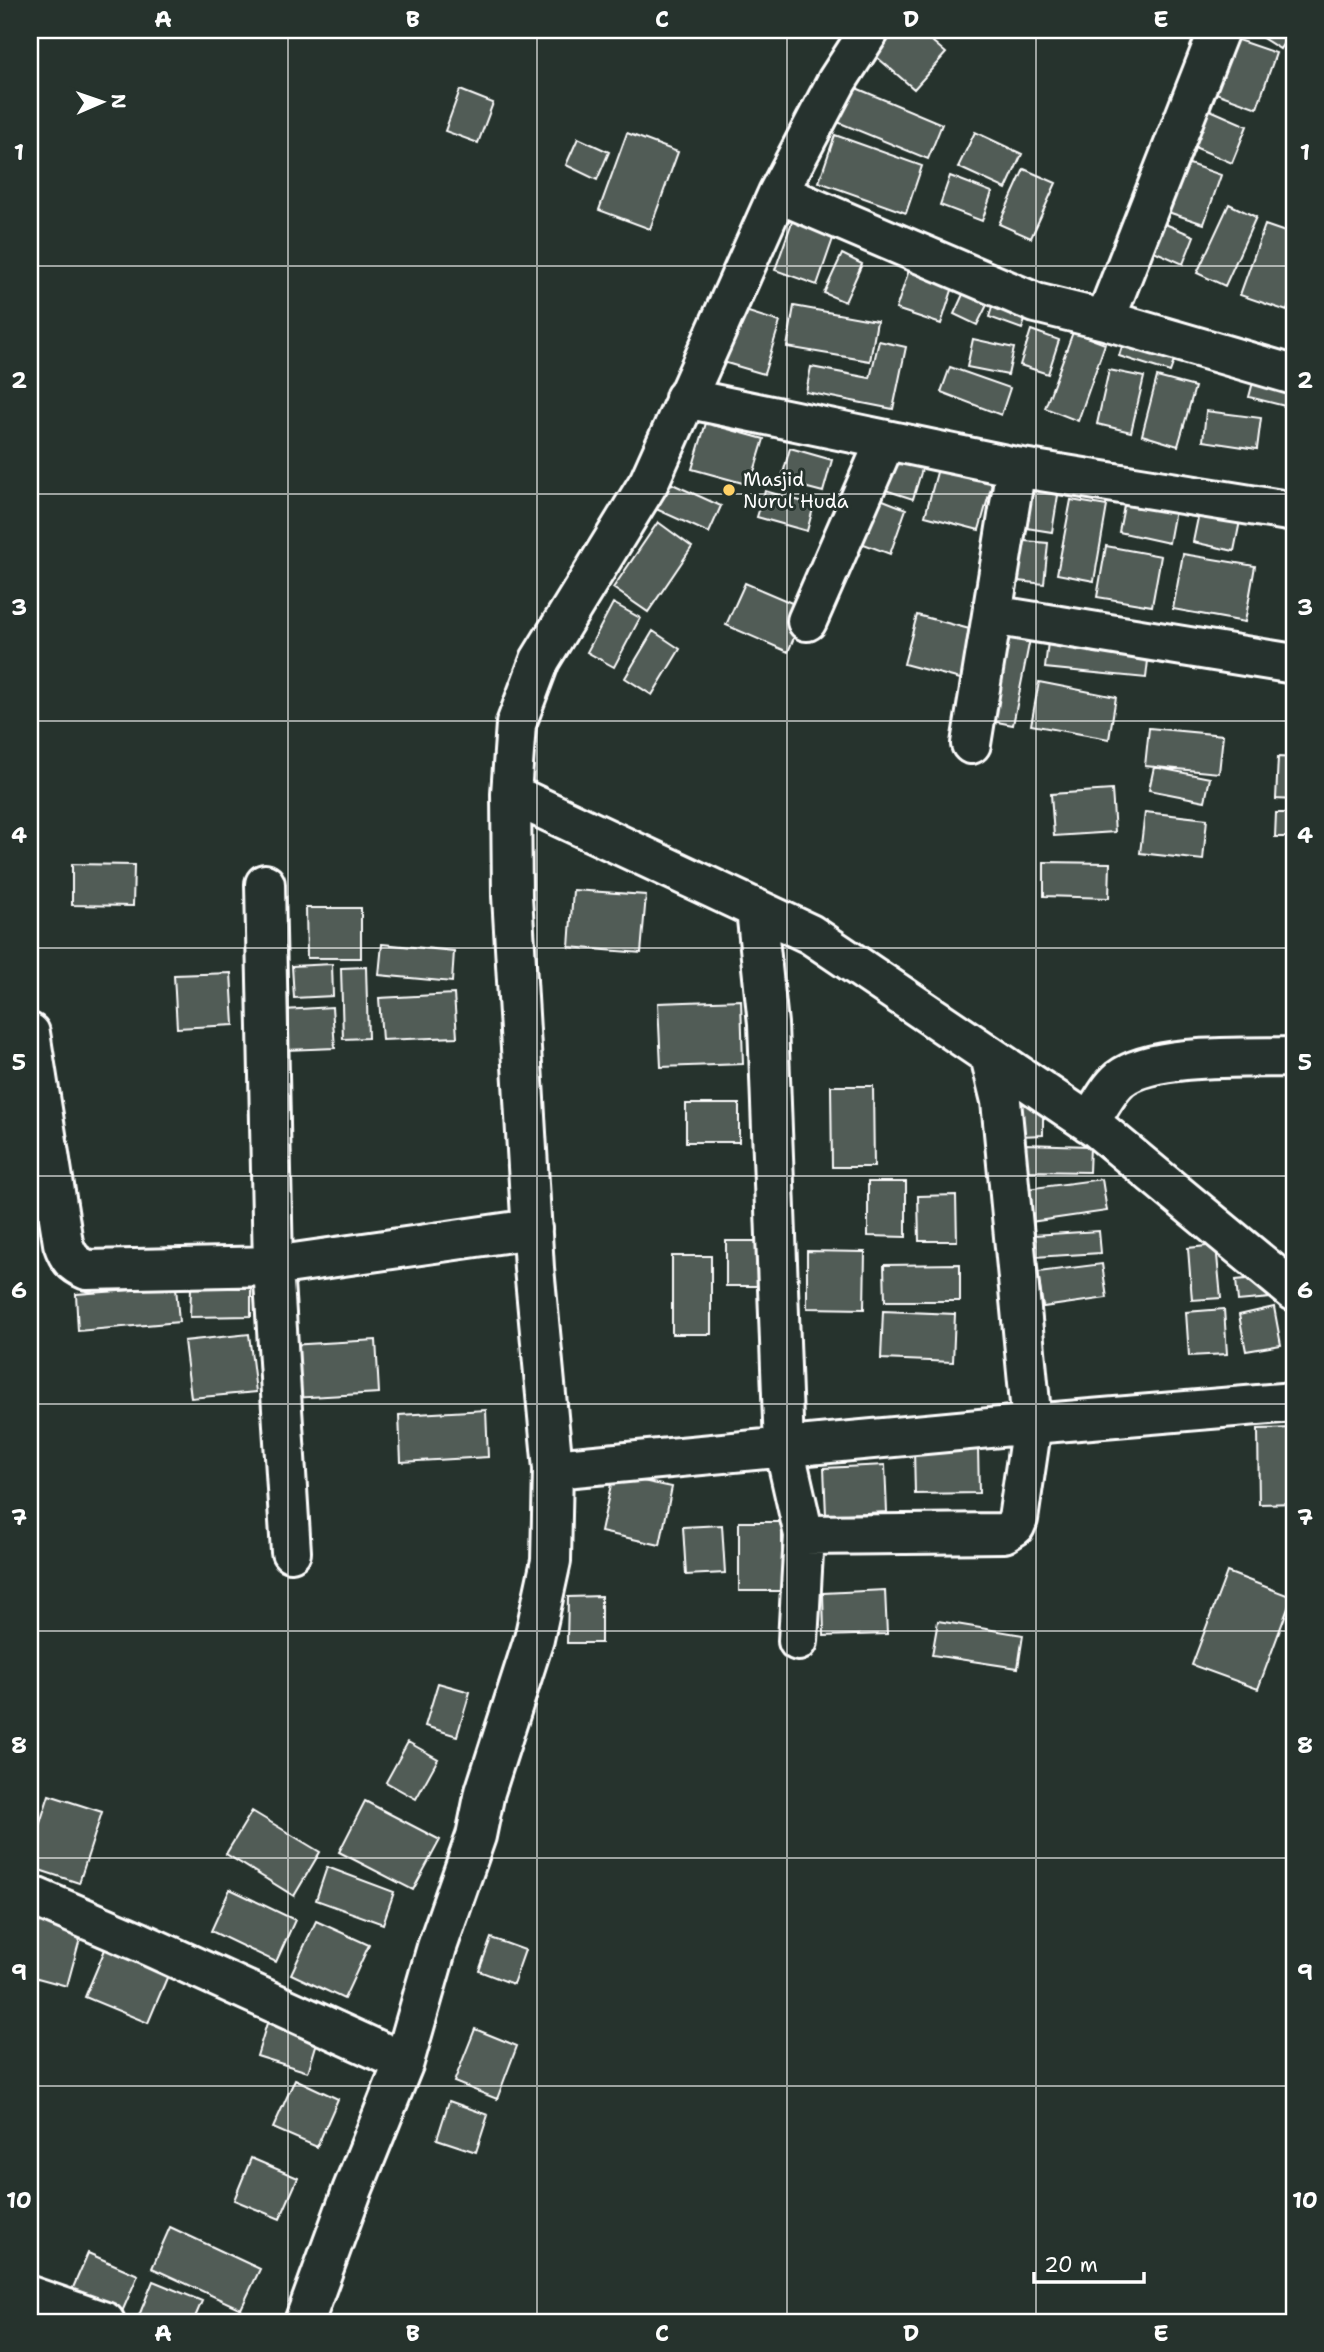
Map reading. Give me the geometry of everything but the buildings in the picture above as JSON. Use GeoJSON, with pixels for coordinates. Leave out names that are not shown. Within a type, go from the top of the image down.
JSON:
{"type":"FeatureCollection","features":[{"type":"Feature","properties":{"kind":"street"},"geometry":{"type":"LineString","coordinates":[[304,2322],[352,2191],[404,2062],[437,1947],[476,1836],[485,1792],[534,1639],[551,1561],[553,1469],[534,1268],[512,896],[511,794],[516,724],[540,660],[649,482],[778,192],[837,81],[870,30]]}},
{"type":"Feature","properties":{"kind":"street"},"geometry":{"type":"LineString","coordinates":[[1105,320],[1219,30]]}},
{"type":"Feature","properties":{"kind":"street"},"geometry":{"type":"LineString","coordinates":[[778,192],[1036,303],[1105,320],[1294,375]]}},
{"type":"Feature","properties":{"kind":"street"},"geometry":{"type":"LineString","coordinates":[[685,398],[1016,467],[1294,512]]}},
{"type":"Feature","properties":{"kind":"street"},"geometry":{"type":"LineString","coordinates":[[807,621],[886,440]]}},
{"type":"Feature","properties":{"kind":"street"},"geometry":{"type":"LineString","coordinates":[[971,744],[1016,467]]}},
{"type":"Feature","properties":{"kind":"street"},"geometry":{"type":"LineString","coordinates":[[992,615],[1294,664]]}},
{"type":"Feature","properties":{"kind":"street"},"geometry":{"type":"LineString","coordinates":[[511,794],[810,934],[1089,1123],[1294,1291]]}},
{"type":"Feature","properties":{"kind":"street"},"geometry":{"type":"LineString","coordinates":[[265,884],[273,1266],[290,1552]]}},
{"type":"Feature","properties":{"kind":"street"},"geometry":{"type":"LineString","coordinates":[[756,909],[768,1024],[784,1447],[804,1535],[798,1642]]}},
{"type":"Feature","properties":{"kind":"street"},"geometry":{"type":"LineString","coordinates":[[30,1033],[63,1242],[68,1257],[75,1265],[88,1270],[273,1266],[532,1228]]}},
{"type":"Feature","properties":{"kind":"street"},"geometry":{"type":"LineString","coordinates":[[804,1535],[1004,1533],[1010,1531],[1018,1519],[1032,1424],[1001,1101],[990,1056]]}},
{"type":"Feature","properties":{"kind":"street"},"geometry":{"type":"LineString","coordinates":[[1089,1123],[1119,1080],[1145,1066],[1173,1061],[1294,1057]]}},
{"type":"Feature","properties":{"kind":"street"},"geometry":{"type":"LineString","coordinates":[[553,1469],[1294,1402]]}},
{"type":"Feature","properties":{"kind":"street"},"geometry":{"type":"LineString","coordinates":[[30,1895],[404,2062]]}},
{"type":"Feature","properties":{"kind":"street"},"geometry":{"type":"LineString","coordinates":[[30,2296],[105,2322]]}},
{"type":"Feature","properties":{"kind":"place","name":"Masjid Nurul Huda"},"geometry":{"type":"Point","coordinates":[729,490]}}]}
